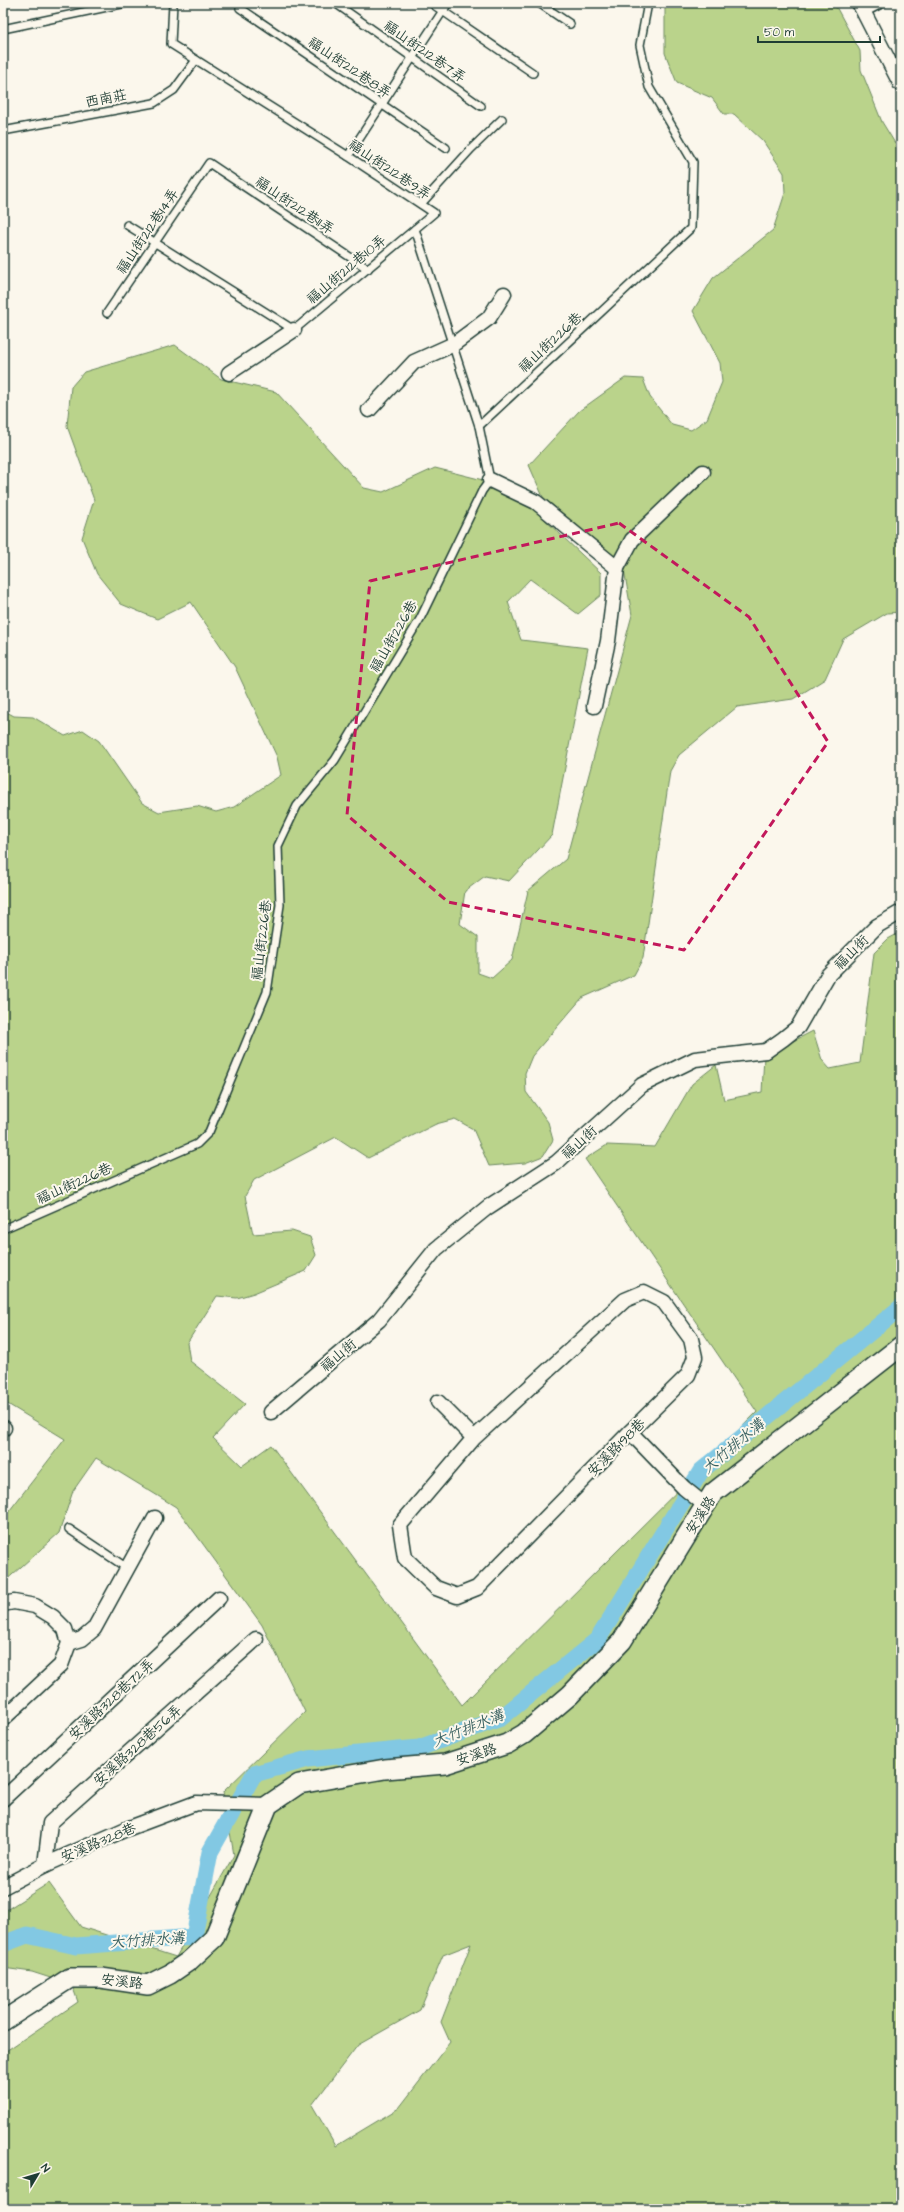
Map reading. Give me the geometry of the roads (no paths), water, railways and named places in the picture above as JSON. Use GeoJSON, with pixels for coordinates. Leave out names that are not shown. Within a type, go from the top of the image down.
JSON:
{"type":"FeatureCollection","features":[{"type":"Feature","properties":{"kind":"street"},"geometry":{"type":"LineString","coordinates":[[861,8],[897,69],[901,85]]}},
{"type":"Feature","properties":{"kind":"street"},"geometry":{"type":"LineString","coordinates":[[369,410],[414,362],[454,344],[489,318],[504,294]]}},
{"type":"Feature","properties":{"kind":"street"},"geometry":{"type":"LineString","coordinates":[[229,373],[294,330]]}},
{"type":"Feature","properties":{"kind":"street"},"geometry":{"type":"LineString","coordinates":[[594,706],[608,641],[617,568],[632,540],[703,472]]}},
{"type":"Feature","properties":{"kind":"street"},"geometry":{"type":"LineString","coordinates":[[490,480],[536,502],[617,568]]}},
{"type":"Feature","properties":{"kind":"street","name":"福山街"},"geometry":{"type":"LineString","coordinates":[[271,1412],[379,1320],[436,1248],[488,1207],[556,1163],[642,1085],[695,1059],[766,1051],[783,1039],[798,1027],[828,975],[877,926],[901,912]]}},
{"type":"Feature","properties":{"kind":"street","name":"安溪路198巷"},"geometry":{"type":"LineString","coordinates":[[644,1292],[664,1302],[691,1339],[695,1357],[688,1375],[477,1588],[457,1596],[436,1588],[405,1558],[400,1525],[474,1438],[625,1300],[644,1292]]}},
{"type":"Feature","properties":{"kind":"street","name":"安溪路"},"geometry":{"type":"LineString","coordinates":[[3,2021],[70,1978],[101,1978],[148,1984],[170,1974],[188,1961],[214,1938],[268,1805],[299,1784],[385,1769],[445,1764],[507,1744],[524,1734],[570,1696],[622,1641],[702,1502],[768,1448],[901,1346]]}},
{"type":"Feature","properties":{"kind":"street"},"geometry":{"type":"LineString","coordinates":[[438,1402],[474,1438]]}},
{"type":"Feature","properties":{"kind":"street"},"geometry":{"type":"LineString","coordinates":[[630,1432],[684,1488],[702,1502]]}},
{"type":"Feature","properties":{"kind":"street"},"geometry":{"type":"LineString","coordinates":[[69,1643],[82,1639],[94,1629],[155,1518]]}},
{"type":"Feature","properties":{"kind":"street","name":"安溪路328巷72弄"},"geometry":{"type":"LineString","coordinates":[[3,1799],[219,1598]]}},
{"type":"Feature","properties":{"kind":"street"},"geometry":{"type":"LineString","coordinates":[[3,1604],[14,1602],[34,1606],[53,1617],[64,1629],[69,1643],[62,1665],[3,1719]]}},
{"type":"Feature","properties":{"kind":"street","name":"安溪路328巷56弄"},"geometry":{"type":"LineString","coordinates":[[45,1865],[50,1823],[256,1639]]}},
{"type":"Feature","properties":{"kind":"street","name":"安溪路328巷"},"geometry":{"type":"LineString","coordinates":[[3,1887],[45,1865],[124,1830],[196,1803],[268,1805]]}},
{"type":"Feature","properties":{"kind":"lane"},"geometry":{"type":"LineString","coordinates":[[3,29],[126,3]]}},
{"type":"Feature","properties":{"kind":"lane","name":"福山街212巷9弄"},"geometry":{"type":"LineString","coordinates":[[173,3],[171,44],[348,156],[434,213],[415,229]]}},
{"type":"Feature","properties":{"kind":"lane","name":"福山街212巷7弄"},"geometry":{"type":"LineString","coordinates":[[335,3],[481,106]]}},
{"type":"Feature","properties":{"kind":"lane"},"geometry":{"type":"LineString","coordinates":[[431,3],[533,73]]}},
{"type":"Feature","properties":{"kind":"lane"},"geometry":{"type":"LineString","coordinates":[[348,156],[448,3]]}},
{"type":"Feature","properties":{"kind":"lane"},"geometry":{"type":"LineString","coordinates":[[540,3],[570,24]]}},
{"type":"Feature","properties":{"kind":"lane","name":"福山街226巷"},"geometry":{"type":"LineString","coordinates":[[479,426],[691,228],[693,162],[649,87],[640,45],[648,3]]}},
{"type":"Feature","properties":{"kind":"lane"},"geometry":{"type":"LineString","coordinates":[[861,8],[883,3]]}},
{"type":"Feature","properties":{"kind":"lane","name":"福山街212巷8弄"},"geometry":{"type":"LineString","coordinates":[[240,8],[446,148]]}},
{"type":"Feature","properties":{"kind":"lane","name":"西南莊"},"geometry":{"type":"LineString","coordinates":[[3,131],[154,103],[174,90],[196,60]]}},
{"type":"Feature","properties":{"kind":"lane"},"geometry":{"type":"LineString","coordinates":[[421,204],[471,148],[502,120]]}},
{"type":"Feature","properties":{"kind":"lane","name":"福山街212巷14弄"},"geometry":{"type":"LineString","coordinates":[[107,313],[209,163]]}},
{"type":"Feature","properties":{"kind":"lane","name":"福山街212巷11弄"},"geometry":{"type":"LineString","coordinates":[[209,163],[368,269]]}},
{"type":"Feature","properties":{"kind":"lane"},"geometry":{"type":"LineString","coordinates":[[127,225],[294,330]]}},
{"type":"Feature","properties":{"kind":"lane"},"geometry":{"type":"LineString","coordinates":[[415,229],[454,344],[479,426],[490,480]]}},
{"type":"Feature","properties":{"kind":"lane","name":"福山街212巷10弄"},"geometry":{"type":"LineString","coordinates":[[294,330],[415,229]]}},
{"type":"Feature","properties":{"kind":"lane","name":"福山街226巷"},"geometry":{"type":"LineString","coordinates":[[3,1229],[197,1144],[209,1132],[268,992],[280,905],[278,846],[297,806],[335,760],[420,619],[482,491],[490,480]]}},
{"type":"Feature","properties":{"kind":"lane"},"geometry":{"type":"LineString","coordinates":[[69,1529],[127,1568]]}},
{"type":"Feature","properties":{"kind":"waterway","name":"大竹排水溝"},"geometry":{"type":"LineString","coordinates":[[3,1944],[27,1935],[76,1946],[194,1937],[210,1852],[254,1774],[308,1759],[419,1748],[501,1718],[598,1639],[701,1471],[901,1307]]}}]}
